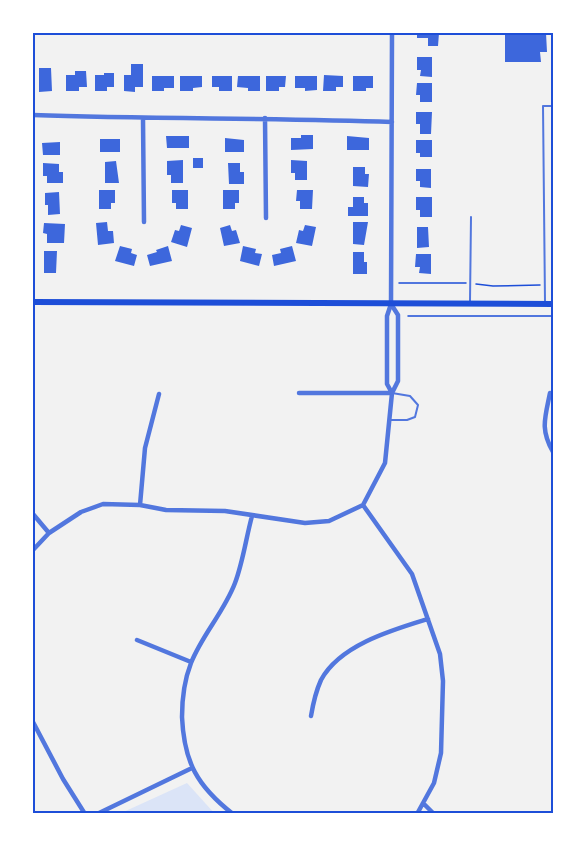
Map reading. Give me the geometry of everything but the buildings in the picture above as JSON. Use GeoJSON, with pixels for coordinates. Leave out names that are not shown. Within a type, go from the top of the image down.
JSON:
{"type":"FeatureCollection","features":[{"type":"Feature","properties":{"kind":"main road"},"geometry":{"type":"LineString","coordinates":[[33,302],[553,304]]}},
{"type":"Feature","properties":{"kind":"street"},"geometry":{"type":"LineString","coordinates":[[392,33],[391,304],[387,316],[387,384],[392,393]]}},
{"type":"Feature","properties":{"kind":"street"},"geometry":{"type":"LineString","coordinates":[[33,115],[143,119],[266,118],[392,122]]}},
{"type":"Feature","properties":{"kind":"street"},"geometry":{"type":"LineString","coordinates":[[266,118],[266,218]]}},
{"type":"Feature","properties":{"kind":"street"},"geometry":{"type":"LineString","coordinates":[[143,119],[144,222]]}},
{"type":"Feature","properties":{"kind":"street"},"geometry":{"type":"LineString","coordinates":[[33,550],[49,533],[81,512],[104,504],[166,510],[225,511],[305,523],[330,521],[363,506],[385,463],[392,393],[398,381],[398,315],[391,304]]}},
{"type":"Feature","properties":{"kind":"street"},"geometry":{"type":"LineString","coordinates":[[299,393],[392,393]]}},
{"type":"Feature","properties":{"kind":"street"},"geometry":{"type":"LineString","coordinates":[[550,393],[545,416],[544,437],[553,452]]}},
{"type":"Feature","properties":{"kind":"street"},"geometry":{"type":"LineString","coordinates":[[140,506],[145,448],[159,394]]}},
{"type":"Feature","properties":{"kind":"street"},"geometry":{"type":"LineString","coordinates":[[363,506],[412,574],[440,654],[443,681],[441,753],[434,783],[417,814]]}},
{"type":"Feature","properties":{"kind":"street"},"geometry":{"type":"LineString","coordinates":[[33,514],[49,533]]}},
{"type":"Feature","properties":{"kind":"street"},"geometry":{"type":"LineString","coordinates":[[233,814],[210,794],[192,768],[185,748],[182,693],[191,662],[223,609],[236,582],[252,516]]}},
{"type":"Feature","properties":{"kind":"street"},"geometry":{"type":"LineString","coordinates":[[311,716],[321,680],[342,656],[385,632],[428,619]]}},
{"type":"Feature","properties":{"kind":"street"},"geometry":{"type":"LineString","coordinates":[[137,640],[191,662]]}},
{"type":"Feature","properties":{"kind":"street"},"geometry":{"type":"LineString","coordinates":[[33,722],[63,779],[85,814]]}},
{"type":"Feature","properties":{"kind":"street"},"geometry":{"type":"LineString","coordinates":[[33,735],[39,732]]}},
{"type":"Feature","properties":{"kind":"street"},"geometry":{"type":"LineString","coordinates":[[97,814],[192,768]]}},
{"type":"Feature","properties":{"kind":"street"},"geometry":{"type":"LineString","coordinates":[[423,803],[434,814]]}},
{"type":"Feature","properties":{"kind":"lane"},"geometry":{"type":"LineString","coordinates":[[545,304],[543,106],[553,106]]}},
{"type":"Feature","properties":{"kind":"lane"},"geometry":{"type":"LineString","coordinates":[[470,304],[471,217]]}},
{"type":"Feature","properties":{"kind":"lane"},"geometry":{"type":"LineString","coordinates":[[389,420],[406,420],[416,417],[418,405],[410,396],[392,393]]}},
{"type":"Feature","properties":{"kind":"path"},"geometry":{"type":"LineString","coordinates":[[408,316],[553,316]]}},
{"type":"Feature","properties":{"kind":"shaded area"},"geometry":{"type":"Polygon","coordinates":[[[187,783],[215,814],[119,814],[187,783]]]}}]}
